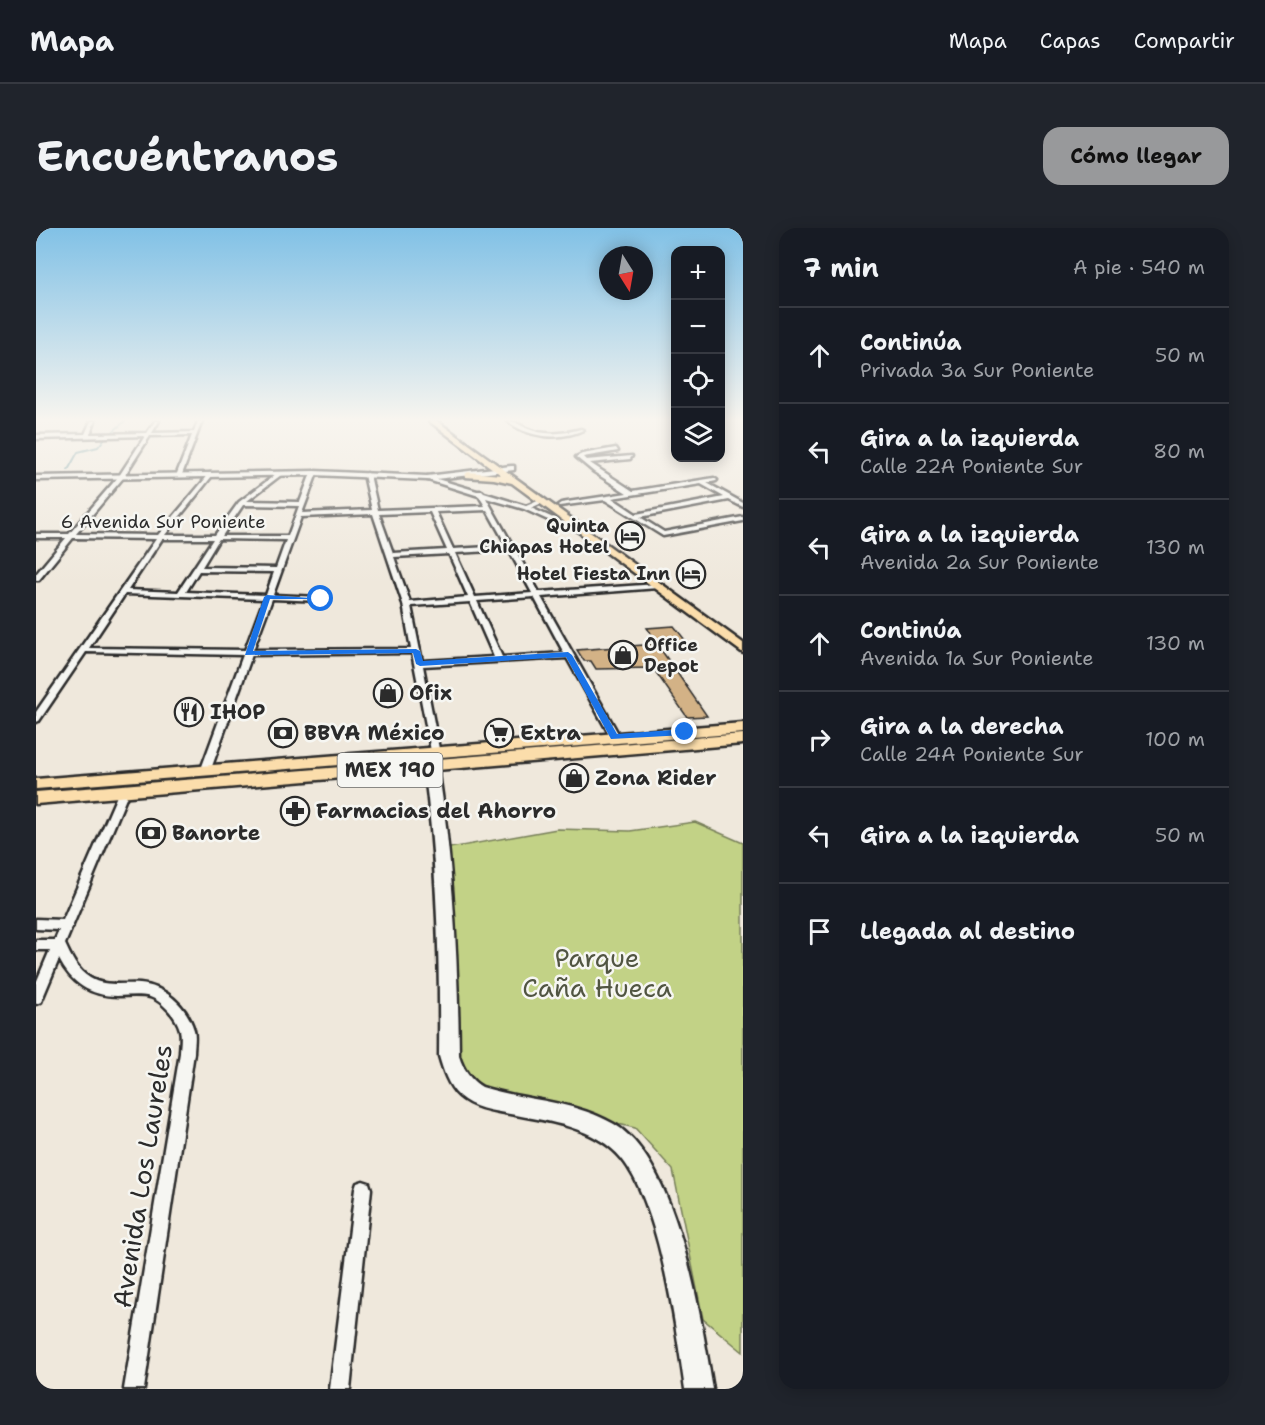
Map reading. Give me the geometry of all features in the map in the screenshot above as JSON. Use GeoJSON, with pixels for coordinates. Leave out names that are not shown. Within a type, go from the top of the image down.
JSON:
{"type":"FeatureCollection","features":[{"type":"Feature","properties":{"kind":"main road"},"geometry":{"type":"LineString","coordinates":[[36,478],[204,475]]}},
{"type":"Feature","properties":{"kind":"main road"},"geometry":{"type":"LineString","coordinates":[[371,475],[427,478],[455,475]]}},
{"type":"Feature","properties":{"kind":"main road"},"geometry":{"type":"LineString","coordinates":[[488,475],[525,488]]}},
{"type":"Feature","properties":{"kind":"main road"},"geometry":{"type":"LineString","coordinates":[[512,475],[542,501],[653,579],[688,598],[743,639]]}},
{"type":"Feature","properties":{"kind":"main road"},"geometry":{"type":"LineString","coordinates":[[515,475],[561,505],[671,595],[743,649]]}},
{"type":"Feature","properties":{"kind":"main road"},"geometry":{"type":"LineString","coordinates":[[671,595],[688,598]]}},
{"type":"Feature","properties":{"kind":"main road","name":"MEX 190"},"geometry":{"type":"LineString","coordinates":[[36,798],[433,760],[615,737],[743,728]]}},
{"type":"Feature","properties":{"kind":"main road","name":"MEX 190"},"geometry":{"type":"LineString","coordinates":[[36,784],[206,769],[433,760],[743,740]]}},
{"type":"Feature","properties":{"kind":"main road"},"geometry":{"type":"LineString","coordinates":[[433,760],[447,915],[449,1056],[455,1076],[470,1092],[492,1101],[591,1123],[630,1150],[654,1192],[683,1303],[699,1389]]}},
{"type":"Feature","properties":{"kind":"street"},"geometry":{"type":"LineString","coordinates":[[36,719],[161,537],[210,475]]}},
{"type":"Feature","properties":{"kind":"street"},"geometry":{"type":"LineString","coordinates":[[180,595],[241,503],[277,475]]}},
{"type":"Feature","properties":{"kind":"street"},"geometry":{"type":"LineString","coordinates":[[206,769],[313,475]]}},
{"type":"Feature","properties":{"kind":"street"},"geometry":{"type":"LineString","coordinates":[[367,475],[388,555],[406,604],[420,664],[433,760]]}},
{"type":"Feature","properties":{"kind":"street"},"geometry":{"type":"LineString","coordinates":[[605,475],[633,494]]}},
{"type":"Feature","properties":{"kind":"street"},"geometry":{"type":"LineString","coordinates":[[36,578],[121,477]]}},
{"type":"Feature","properties":{"kind":"street"},"geometry":{"type":"LineString","coordinates":[[427,478],[480,492],[526,508],[561,524],[572,522]]}},
{"type":"Feature","properties":{"kind":"street"},"geometry":{"type":"LineString","coordinates":[[561,505],[714,480]]}},
{"type":"Feature","properties":{"kind":"street"},"geometry":{"type":"LineString","coordinates":[[703,483],[743,505]]}},
{"type":"Feature","properties":{"kind":"street"},"geometry":{"type":"LineString","coordinates":[[480,492],[615,737]]}},
{"type":"Feature","properties":{"kind":"street"},"geometry":{"type":"LineString","coordinates":[[607,498],[663,534],[743,519]]}},
{"type":"Feature","properties":{"kind":"street"},"geometry":{"type":"LineString","coordinates":[[635,516],[729,498]]}},
{"type":"Feature","properties":{"kind":"street"},"geometry":{"type":"LineString","coordinates":[[526,508],[542,501]]}},
{"type":"Feature","properties":{"kind":"street"},"geometry":{"type":"LineString","coordinates":[[241,503],[304,504]]}},
{"type":"Feature","properties":{"kind":"street"},"geometry":{"type":"LineString","coordinates":[[300,515],[488,508]]}},
{"type":"Feature","properties":{"kind":"street"},"geometry":{"type":"LineString","coordinates":[[434,511],[499,659]]}},
{"type":"Feature","properties":{"kind":"street","name":"6 Avenida Sur Poniente"},"geometry":{"type":"LineString","coordinates":[[36,536],[291,538]]}},
{"type":"Feature","properties":{"kind":"street"},"geometry":{"type":"LineString","coordinates":[[388,555],[509,548]]}},
{"type":"Feature","properties":{"kind":"street"},"geometry":{"type":"LineString","coordinates":[[196,569],[277,570]]}},
{"type":"Feature","properties":{"kind":"street"},"geometry":{"type":"LineString","coordinates":[[406,604],[537,596],[653,579]]}},
{"type":"Feature","properties":{"kind":"street"},"geometry":{"type":"LineString","coordinates":[[122,592],[321,599]]}},
{"type":"Feature","properties":{"kind":"street"},"geometry":{"type":"LineString","coordinates":[[83,650],[248,653],[416,651]]}},
{"type":"Feature","properties":{"kind":"street"},"geometry":{"type":"LineString","coordinates":[[420,664],[568,655]]}},
{"type":"Feature","properties":{"kind":"street"},"geometry":{"type":"LineString","coordinates":[[36,998],[124,791]]}},
{"type":"Feature","properties":{"kind":"street"},"geometry":{"type":"LineString","coordinates":[[36,924],[68,925]]}},
{"type":"Feature","properties":{"kind":"street"},"geometry":{"type":"LineString","coordinates":[[36,945],[59,945]]}},
{"type":"Feature","properties":{"kind":"street","name":"Avenida Los Laureles"},"geometry":{"type":"LineString","coordinates":[[59,945],[72,971],[87,983],[105,990],[150,992],[172,1007],[188,1031],[187,1053],[134,1389]]}},
{"type":"Feature","properties":{"kind":"street"},"geometry":{"type":"LineString","coordinates":[[340,1389],[363,1189]]}},
{"type":"Feature","properties":{"kind":"green space","name":"Parque Caña Hueca"},"geometry":{"type":"Polygon","coordinates":[[[695,822],[743,843],[743,1352],[703,1319],[673,1170],[635,1128],[475,1090],[457,1058],[444,849],[557,829],[630,831],[695,822]]]}},
{"type":"Feature","properties":{"kind":"building"},"geometry":{"type":"Polygon","coordinates":[[[674,626],[689,645],[661,647],[647,628],[674,626]]]}},
{"type":"Feature","properties":{"kind":"building","name":"Office Depot"},"geometry":{"type":"Polygon","coordinates":[[[657,644],[707,716],[687,717],[653,668],[596,669],[591,661],[584,661],[577,650],[657,644]]]}},
{"type":"Feature","properties":{"kind":"place","name":"Quinta Chiapas Hotel"},"geometry":{"type":"Point","coordinates":[630,536]}},
{"type":"Feature","properties":{"kind":"place","name":"Hotel Fiesta Inn"},"geometry":{"type":"Point","coordinates":[691,574]}},
{"type":"Feature","properties":{"kind":"place","name":"Office Depot"},"geometry":{"type":"Point","coordinates":[623,655]}},
{"type":"Feature","properties":{"kind":"place","name":"Ofix"},"geometry":{"type":"Point","coordinates":[388,693]}},
{"type":"Feature","properties":{"kind":"place","name":"IHOP"},"geometry":{"type":"Point","coordinates":[189,712]}},
{"type":"Feature","properties":{"kind":"place","name":"BBVA México"},"geometry":{"type":"Point","coordinates":[283,733]}},
{"type":"Feature","properties":{"kind":"place","name":"Extra"},"geometry":{"type":"Point","coordinates":[499,733]}},
{"type":"Feature","properties":{"kind":"place","name":"Zona Rider"},"geometry":{"type":"Point","coordinates":[574,778]}},
{"type":"Feature","properties":{"kind":"place","name":"Farmacias del Ahorro"},"geometry":{"type":"Point","coordinates":[295,811]}},
{"type":"Feature","properties":{"kind":"place","name":"Banorte"},"geometry":{"type":"Point","coordinates":[151,833]}},
{"type":"Feature","properties":{"kind":"route"},"geometry":{"type":"LineString","coordinates":[[321,599],[267,597],[248,653],[416,651],[420,664],[568,655],[615,737],[685,732]]}}]}
